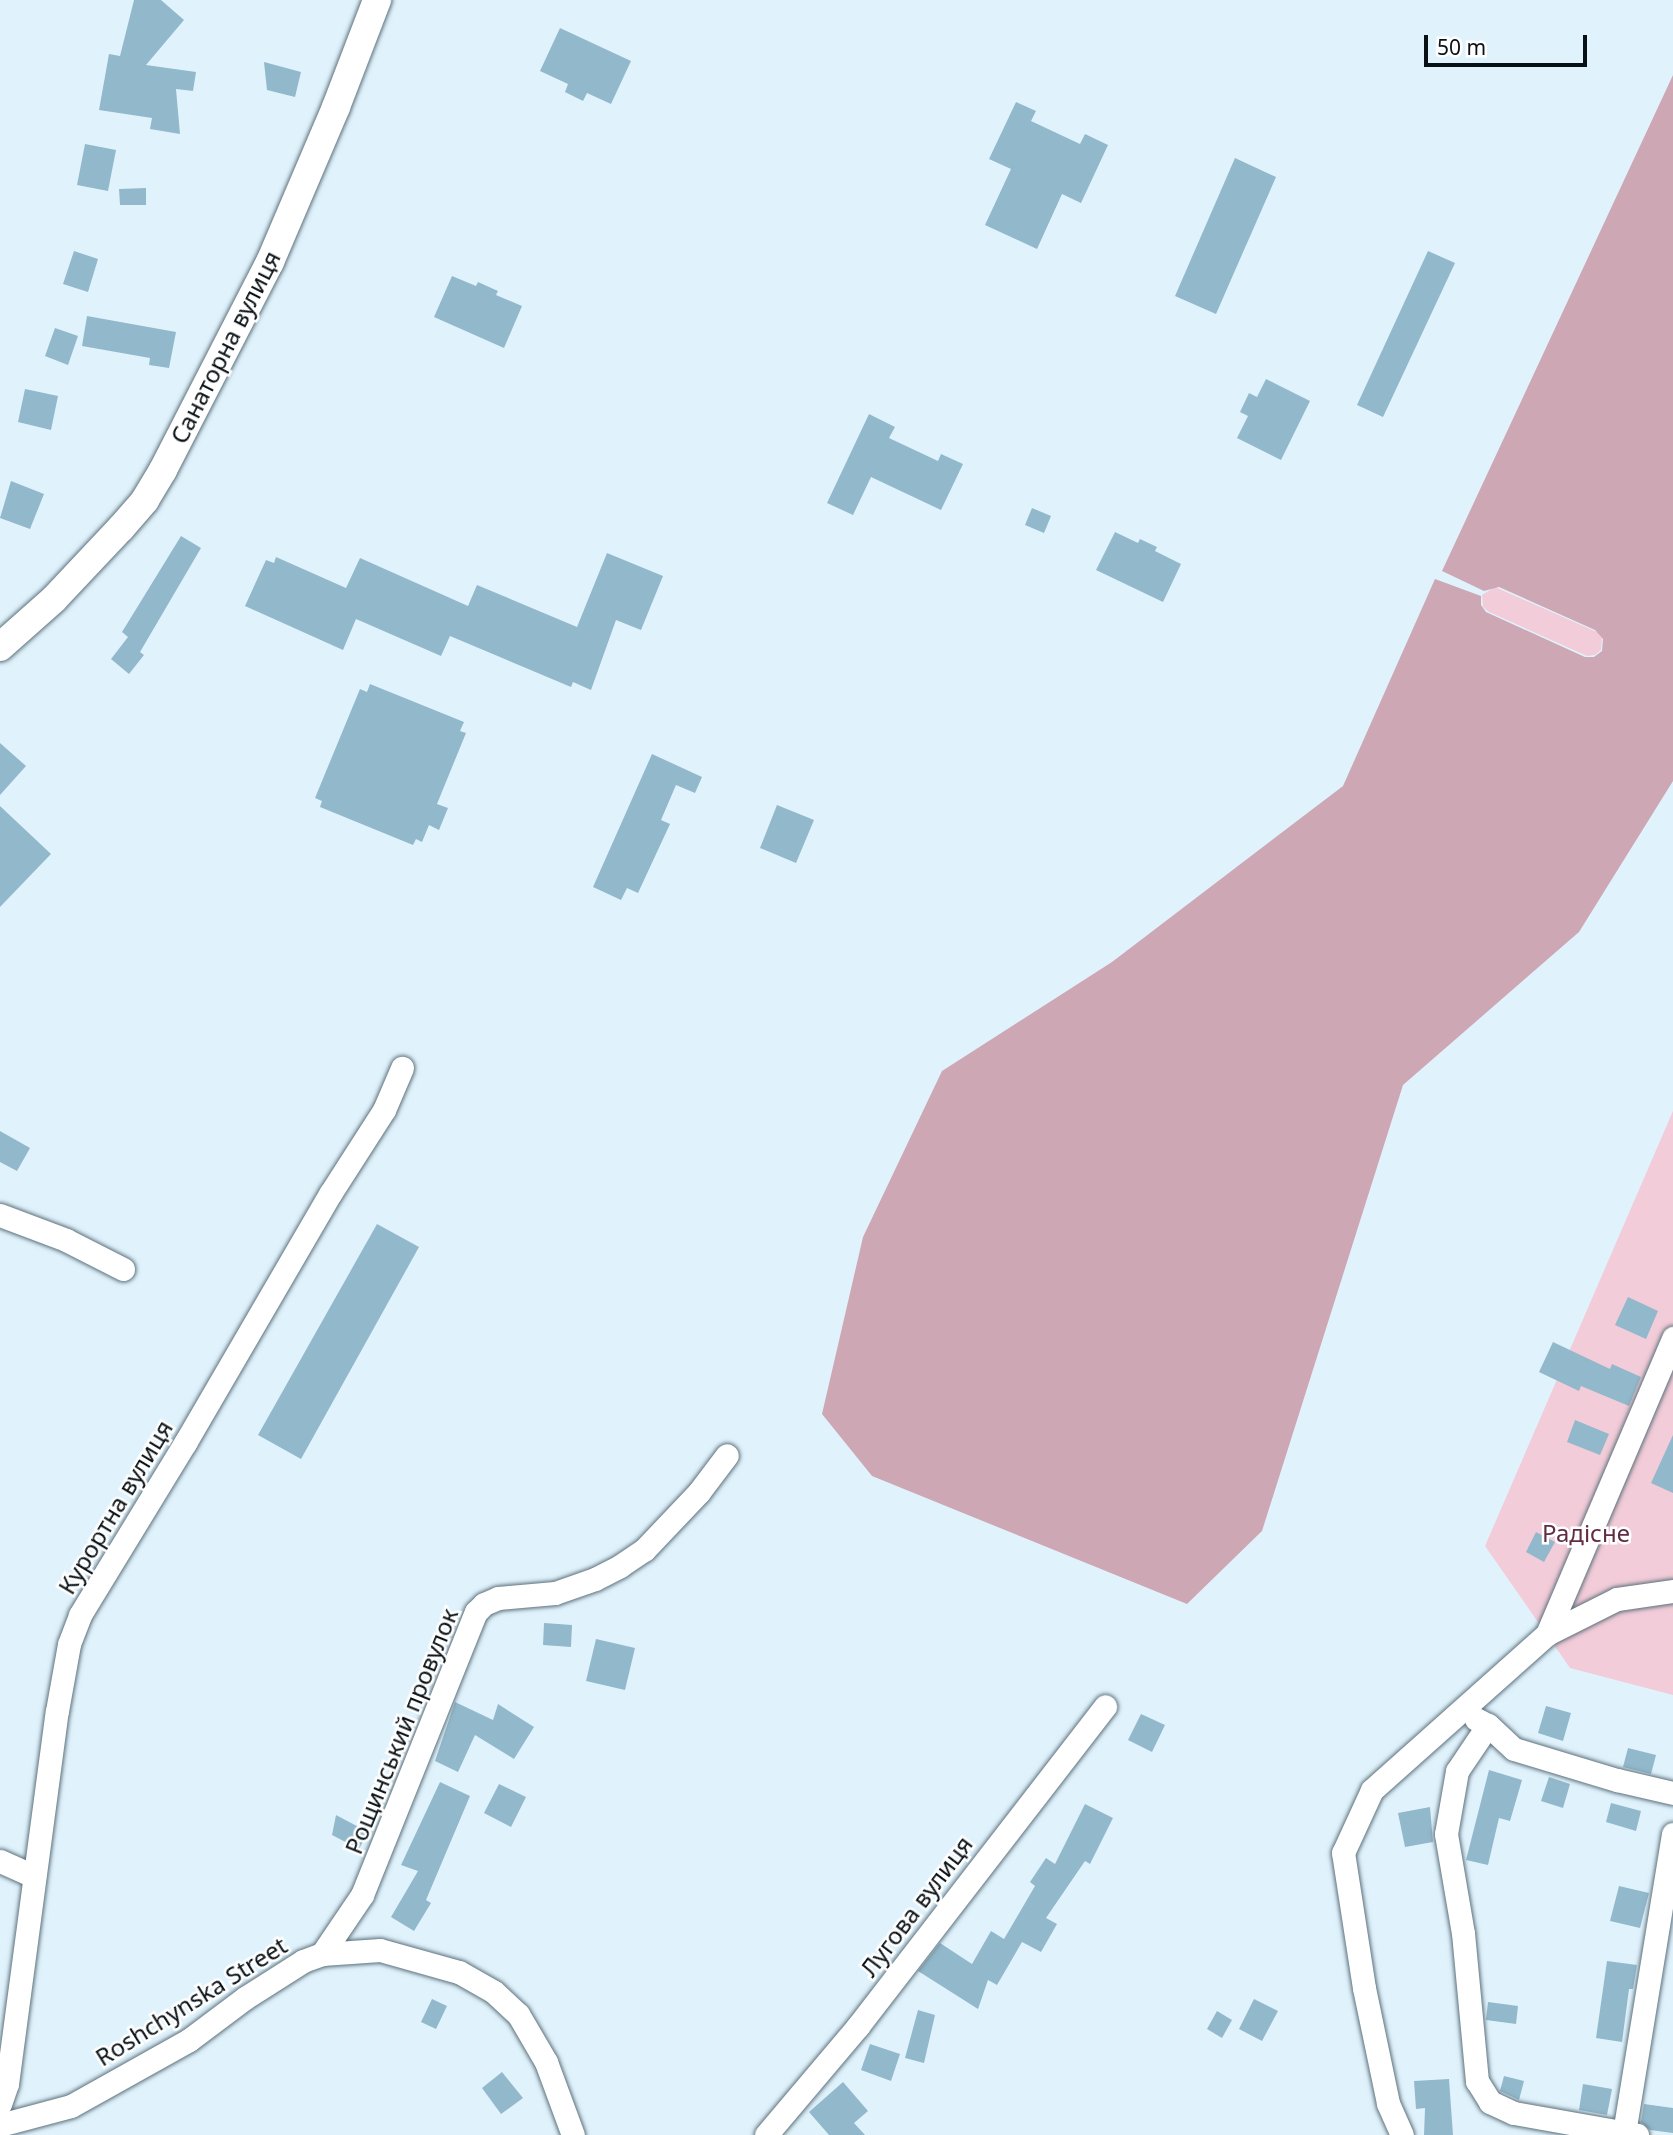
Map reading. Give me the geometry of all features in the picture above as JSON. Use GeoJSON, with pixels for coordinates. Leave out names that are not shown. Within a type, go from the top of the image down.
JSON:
{"type":"FeatureCollection","features":[{"type":"Feature","properties":{"kind":"street","name":"Санаторна вулиця"},"geometry":{"type":"LineString","coordinates":[[0,647],[54,599],[121,528],[145,500],[163,470],[270,262],[336,107],[377,0]]}},
{"type":"Feature","properties":{"kind":"street","name":"Курортна вулиця"},"geometry":{"type":"LineString","coordinates":[[0,2104],[7,2084],[60,1698],[69,1644],[80,1615],[185,1443],[330,1194],[384,1110],[402,1068]]}},
{"type":"Feature","properties":{"kind":"street"},"geometry":{"type":"LineString","coordinates":[[0,1215],[66,1240],[124,1269]]}},
{"type":"Feature","properties":{"kind":"street"},"geometry":{"type":"LineString","coordinates":[[1547,1634],[1673,1338]]}},
{"type":"Feature","properties":{"kind":"street","name":"Рощинський провулок"},"geometry":{"type":"LineString","coordinates":[[322,1954],[362,1895],[475,1612],[484,1604],[498,1598],[555,1593],[595,1579],[620,1566],[644,1550],[699,1492],[727,1455]]}},
{"type":"Feature","properties":{"kind":"street"},"geometry":{"type":"LineString","coordinates":[[1402,2135],[1388,2103],[1364,1988],[1343,1853],[1372,1790],[1547,1634],[1617,1598],[1673,1591]]}},
{"type":"Feature","properties":{"kind":"street","name":"Лугова вулиця"},"geometry":{"type":"LineString","coordinates":[[766,2135],[858,2026],[1105,1706]]}},
{"type":"Feature","properties":{"kind":"street"},"geometry":{"type":"LineString","coordinates":[[1459,1712],[1488,1725],[1514,1749],[1617,1780],[1673,1793]]}},
{"type":"Feature","properties":{"kind":"street"},"geometry":{"type":"LineString","coordinates":[[1488,1725],[1457,1771],[1446,1835],[1463,1933],[1477,2081],[1490,2102],[1514,2113],[1630,2134],[1673,1834]]}},
{"type":"Feature","properties":{"kind":"street"},"geometry":{"type":"LineString","coordinates":[[0,1861],[34,1876]]}},
{"type":"Feature","properties":{"kind":"street","name":"Roshchynska Street"},"geometry":{"type":"LineString","coordinates":[[0,2125],[71,2106],[189,2039],[244,1998],[303,1961],[322,1954],[380,1950],[459,1972],[494,1992],[519,2014],[547,2062],[573,2135]]}},
{"type":"Feature","properties":{"kind":"green space"},"geometry":{"type":"Polygon","coordinates":[[[1495,587],[1597,632],[1602,638],[1601,650],[1595,655],[1587,656],[1489,612],[1483,607],[1482,595],[1495,587]]]}},
{"type":"Feature","properties":{"kind":"green space","name":"Радісне"},"geometry":{"type":"Polygon","coordinates":[[[1673,1111],[1673,1695],[1570,1668],[1485,1546],[1673,1111]]]}},
{"type":"Feature","properties":{"kind":"shaded area"},"geometry":{"type":"Polygon","coordinates":[[[1673,75],[1673,781],[1579,932],[1403,1085],[1262,1531],[1187,1604],[872,1476],[822,1414],[863,1237],[942,1071],[1112,962],[1343,786],[1435,579],[1481,596],[1481,605],[1486,612],[1585,657],[1594,657],[1602,651],[1603,639],[1595,630],[1499,587],[1484,591],[1442,571],[1673,75]]]}},
{"type":"Feature","properties":{"kind":"building"},"geometry":{"type":"Polygon","coordinates":[[[134,0],[161,0],[184,20],[146,65],[196,72],[193,91],[176,89],[180,134],[150,129],[152,118],[99,110],[109,54],[120,56],[134,0]]]}},
{"type":"Feature","properties":{"kind":"building"},"geometry":{"type":"Polygon","coordinates":[[[560,28],[631,61],[611,104],[587,93],[583,101],[565,92],[568,84],[540,71],[560,28]]]}},
{"type":"Feature","properties":{"kind":"building"},"geometry":{"type":"Polygon","coordinates":[[[264,62],[301,72],[295,97],[267,90],[264,62]]]}},
{"type":"Feature","properties":{"kind":"building"},"geometry":{"type":"Polygon","coordinates":[[[1016,102],[1036,111],[1031,121],[1080,144],[1085,134],[1108,145],[1081,203],[1062,194],[1037,249],[985,225],[1011,169],[989,159],[1016,102]]]}},
{"type":"Feature","properties":{"kind":"building"},"geometry":{"type":"Polygon","coordinates":[[[85,144],[116,150],[108,191],[77,185],[85,144]]]}},
{"type":"Feature","properties":{"kind":"building"},"geometry":{"type":"Polygon","coordinates":[[[1235,158],[1276,177],[1216,314],[1175,296],[1235,158]]]}},
{"type":"Feature","properties":{"kind":"building"},"geometry":{"type":"Polygon","coordinates":[[[146,188],[146,205],[120,205],[119,189],[146,188]]]}},
{"type":"Feature","properties":{"kind":"building"},"geometry":{"type":"Polygon","coordinates":[[[74,251],[98,259],[88,292],[63,284],[74,251]]]}},
{"type":"Feature","properties":{"kind":"building"},"geometry":{"type":"Polygon","coordinates":[[[1428,251],[1455,263],[1383,417],[1357,405],[1428,251]]]}},
{"type":"Feature","properties":{"kind":"building"},"geometry":{"type":"Polygon","coordinates":[[[452,276],[476,286],[478,282],[498,291],[496,295],[522,306],[504,348],[434,317],[452,276]]]}},
{"type":"Feature","properties":{"kind":"building"},"geometry":{"type":"Polygon","coordinates":[[[87,316],[176,332],[169,368],[149,365],[150,358],[82,346],[87,316]]]}},
{"type":"Feature","properties":{"kind":"building"},"geometry":{"type":"Polygon","coordinates":[[[55,328],[78,336],[68,365],[45,356],[55,328]]]}},
{"type":"Feature","properties":{"kind":"building"},"geometry":{"type":"Polygon","coordinates":[[[1266,379],[1310,401],[1281,460],[1237,438],[1248,416],[1240,412],[1249,393],[1257,397],[1266,379]]]}},
{"type":"Feature","properties":{"kind":"building"},"geometry":{"type":"Polygon","coordinates":[[[25,389],[58,396],[51,430],[18,422],[25,389]]]}},
{"type":"Feature","properties":{"kind":"building"},"geometry":{"type":"Polygon","coordinates":[[[869,414],[895,427],[889,438],[938,461],[941,454],[963,464],[941,510],[871,477],[853,515],[827,503],[869,414]]]}},
{"type":"Feature","properties":{"kind":"building"},"geometry":{"type":"Polygon","coordinates":[[[11,481],[44,494],[30,529],[0,518],[11,481]]]}},
{"type":"Feature","properties":{"kind":"building"},"geometry":{"type":"Polygon","coordinates":[[[1032,508],[1051,516],[1044,533],[1025,525],[1032,508]]]}},
{"type":"Feature","properties":{"kind":"building"},"geometry":{"type":"Polygon","coordinates":[[[1115,532],[1138,543],[1140,539],[1157,547],[1155,551],[1181,564],[1163,602],[1096,570],[1115,532]]]}},
{"type":"Feature","properties":{"kind":"building"},"geometry":{"type":"Polygon","coordinates":[[[181,536],[201,548],[140,652],[144,655],[129,674],[111,659],[128,637],[122,632],[181,536]]]}},
{"type":"Feature","properties":{"kind":"building"},"geometry":{"type":"Polygon","coordinates":[[[607,553],[663,576],[641,630],[616,620],[591,690],[573,682],[571,687],[450,636],[441,656],[356,619],[343,650],[245,606],[266,560],[274,563],[276,557],[346,588],[360,558],[468,606],[477,585],[577,627],[607,553]]]}},
{"type":"Feature","properties":{"kind":"building"},"geometry":{"type":"Polygon","coordinates":[[[370,684],[464,722],[460,731],[466,733],[437,804],[448,808],[439,830],[429,825],[422,842],[416,839],[413,845],[320,807],[322,801],[315,798],[360,689],[367,692],[370,684]]]}},
{"type":"Feature","properties":{"kind":"building"},"geometry":{"type":"Polygon","coordinates":[[[0,743],[26,766],[0,795],[0,743]]]}},
{"type":"Feature","properties":{"kind":"building"},"geometry":{"type":"Polygon","coordinates":[[[652,754],[702,777],[695,793],[676,785],[661,820],[670,824],[638,893],[627,888],[621,900],[593,887],[652,754]]]}},
{"type":"Feature","properties":{"kind":"building"},"geometry":{"type":"Polygon","coordinates":[[[777,805],[814,820],[796,863],[760,848],[777,805]]]}},
{"type":"Feature","properties":{"kind":"building"},"geometry":{"type":"Polygon","coordinates":[[[0,806],[51,854],[0,907],[0,806]]]}},
{"type":"Feature","properties":{"kind":"building"},"geometry":{"type":"Polygon","coordinates":[[[0,1131],[30,1148],[17,1171],[0,1162],[0,1131]]]}},
{"type":"Feature","properties":{"kind":"building"},"geometry":{"type":"Polygon","coordinates":[[[377,1224],[419,1247],[301,1459],[258,1435],[377,1224]]]}},
{"type":"Feature","properties":{"kind":"building"},"geometry":{"type":"Polygon","coordinates":[[[1628,1297],[1658,1311],[1646,1339],[1615,1325],[1628,1297]]]}},
{"type":"Feature","properties":{"kind":"building"},"geometry":{"type":"Polygon","coordinates":[[[1553,1342],[1610,1369],[1612,1364],[1641,1377],[1629,1406],[1581,1386],[1579,1391],[1539,1372],[1553,1342]]]}},
{"type":"Feature","properties":{"kind":"building"},"geometry":{"type":"Polygon","coordinates":[[[1575,1420],[1609,1434],[1600,1455],[1567,1442],[1575,1420]]]}},
{"type":"Feature","properties":{"kind":"building"},"geometry":{"type":"Polygon","coordinates":[[[1673,1435],[1673,1493],[1651,1483],[1673,1435]]]}},
{"type":"Feature","properties":{"kind":"building"},"geometry":{"type":"Polygon","coordinates":[[[1536,1532],[1555,1542],[1544,1562],[1526,1552],[1536,1532]]]}},
{"type":"Feature","properties":{"kind":"building"},"geometry":{"type":"Polygon","coordinates":[[[544,1623],[572,1625],[571,1647],[543,1645],[544,1623]]]}},
{"type":"Feature","properties":{"kind":"building"},"geometry":{"type":"Polygon","coordinates":[[[596,1639],[635,1648],[625,1690],[586,1681],[596,1639]]]}},
{"type":"Feature","properties":{"kind":"building"},"geometry":{"type":"Polygon","coordinates":[[[455,1702],[493,1720],[498,1704],[534,1727],[514,1759],[475,1735],[458,1772],[435,1761],[455,1702]]]}},
{"type":"Feature","properties":{"kind":"building"},"geometry":{"type":"Polygon","coordinates":[[[1546,1706],[1571,1713],[1563,1741],[1538,1733],[1546,1706]]]}},
{"type":"Feature","properties":{"kind":"building"},"geometry":{"type":"Polygon","coordinates":[[[1141,1714],[1165,1725],[1152,1752],[1128,1740],[1141,1714]]]}},
{"type":"Feature","properties":{"kind":"building"},"geometry":{"type":"Polygon","coordinates":[[[1628,1748],[1656,1755],[1651,1774],[1623,1767],[1628,1748]]]}},
{"type":"Feature","properties":{"kind":"building"},"geometry":{"type":"Polygon","coordinates":[[[1489,1770],[1522,1780],[1510,1821],[1499,1818],[1488,1865],[1466,1860],[1489,1770]]]}},
{"type":"Feature","properties":{"kind":"building"},"geometry":{"type":"Polygon","coordinates":[[[1549,1777],[1570,1784],[1563,1808],[1541,1801],[1549,1777]]]}},
{"type":"Feature","properties":{"kind":"building"},"geometry":{"type":"Polygon","coordinates":[[[440,1782],[470,1796],[426,1900],[431,1903],[414,1931],[391,1917],[418,1871],[401,1865],[440,1782]]]}},
{"type":"Feature","properties":{"kind":"building"},"geometry":{"type":"Polygon","coordinates":[[[499,1784],[526,1797],[511,1827],[484,1813],[499,1784]]]}},
{"type":"Feature","properties":{"kind":"building"},"geometry":{"type":"Polygon","coordinates":[[[1611,1803],[1641,1811],[1636,1831],[1606,1822],[1611,1803]]]}},
{"type":"Feature","properties":{"kind":"building"},"geometry":{"type":"Polygon","coordinates":[[[1085,1804],[1113,1818],[1090,1864],[1085,1861],[1046,1918],[1057,1924],[1041,1952],[1022,1942],[997,1985],[988,1980],[978,2009],[918,1971],[940,1943],[972,1964],[991,1931],[1004,1939],[1035,1886],[1030,1882],[1046,1858],[1055,1864],[1085,1804]]]}},
{"type":"Feature","properties":{"kind":"building"},"geometry":{"type":"Polygon","coordinates":[[[1430,1807],[1433,1842],[1405,1847],[1398,1813],[1430,1807]]]}},
{"type":"Feature","properties":{"kind":"building"},"geometry":{"type":"Polygon","coordinates":[[[336,1815],[368,1832],[359,1849],[332,1835],[336,1815]]]}},
{"type":"Feature","properties":{"kind":"building"},"geometry":{"type":"Polygon","coordinates":[[[1619,1886],[1649,1893],[1640,1928],[1610,1921],[1619,1886]]]}},
{"type":"Feature","properties":{"kind":"building"},"geometry":{"type":"Polygon","coordinates":[[[1607,1961],[1637,1965],[1633,1989],[1629,1989],[1622,2042],[1596,2038],[1607,1961]]]}},
{"type":"Feature","properties":{"kind":"building"},"geometry":{"type":"Polygon","coordinates":[[[432,1999],[447,2006],[436,2029],[421,2022],[432,1999]]]}},
{"type":"Feature","properties":{"kind":"building"},"geometry":{"type":"Polygon","coordinates":[[[1254,1999],[1278,2011],[1262,2041],[1239,2029],[1254,1999]]]}},
{"type":"Feature","properties":{"kind":"building"},"geometry":{"type":"Polygon","coordinates":[[[1488,2002],[1518,2006],[1516,2024],[1486,2020],[1488,2002]]]}},
{"type":"Feature","properties":{"kind":"building"},"geometry":{"type":"Polygon","coordinates":[[[918,2010],[935,2015],[924,2063],[905,2058],[918,2010]]]}},
{"type":"Feature","properties":{"kind":"building"},"geometry":{"type":"Polygon","coordinates":[[[1217,2011],[1232,2020],[1222,2038],[1207,2029],[1217,2011]]]}},
{"type":"Feature","properties":{"kind":"building"},"geometry":{"type":"Polygon","coordinates":[[[870,2044],[900,2054],[891,2081],[861,2070],[870,2044]]]}},
{"type":"Feature","properties":{"kind":"building"},"geometry":{"type":"Polygon","coordinates":[[[502,2072],[523,2098],[501,2114],[482,2088],[502,2072]]]}},
{"type":"Feature","properties":{"kind":"building"},"geometry":{"type":"Polygon","coordinates":[[[1504,2076],[1524,2081],[1519,2100],[1500,2091],[1504,2076]]]}},
{"type":"Feature","properties":{"kind":"building"},"geometry":{"type":"Polygon","coordinates":[[[1449,2079],[1453,2135],[1424,2135],[1425,2108],[1416,2109],[1414,2081],[1449,2079]]]}},
{"type":"Feature","properties":{"kind":"building"},"geometry":{"type":"Polygon","coordinates":[[[843,2082],[868,2111],[854,2123],[865,2135],[829,2135],[809,2112],[843,2082]]]}},
{"type":"Feature","properties":{"kind":"building"},"geometry":{"type":"Polygon","coordinates":[[[1583,2084],[1612,2089],[1607,2115],[1579,2110],[1583,2084]]]}},
{"type":"Feature","properties":{"kind":"building"},"geometry":{"type":"Polygon","coordinates":[[[1644,2104],[1673,2108],[1673,2133],[1650,2130],[1641,2122],[1644,2104]]]}}]}
